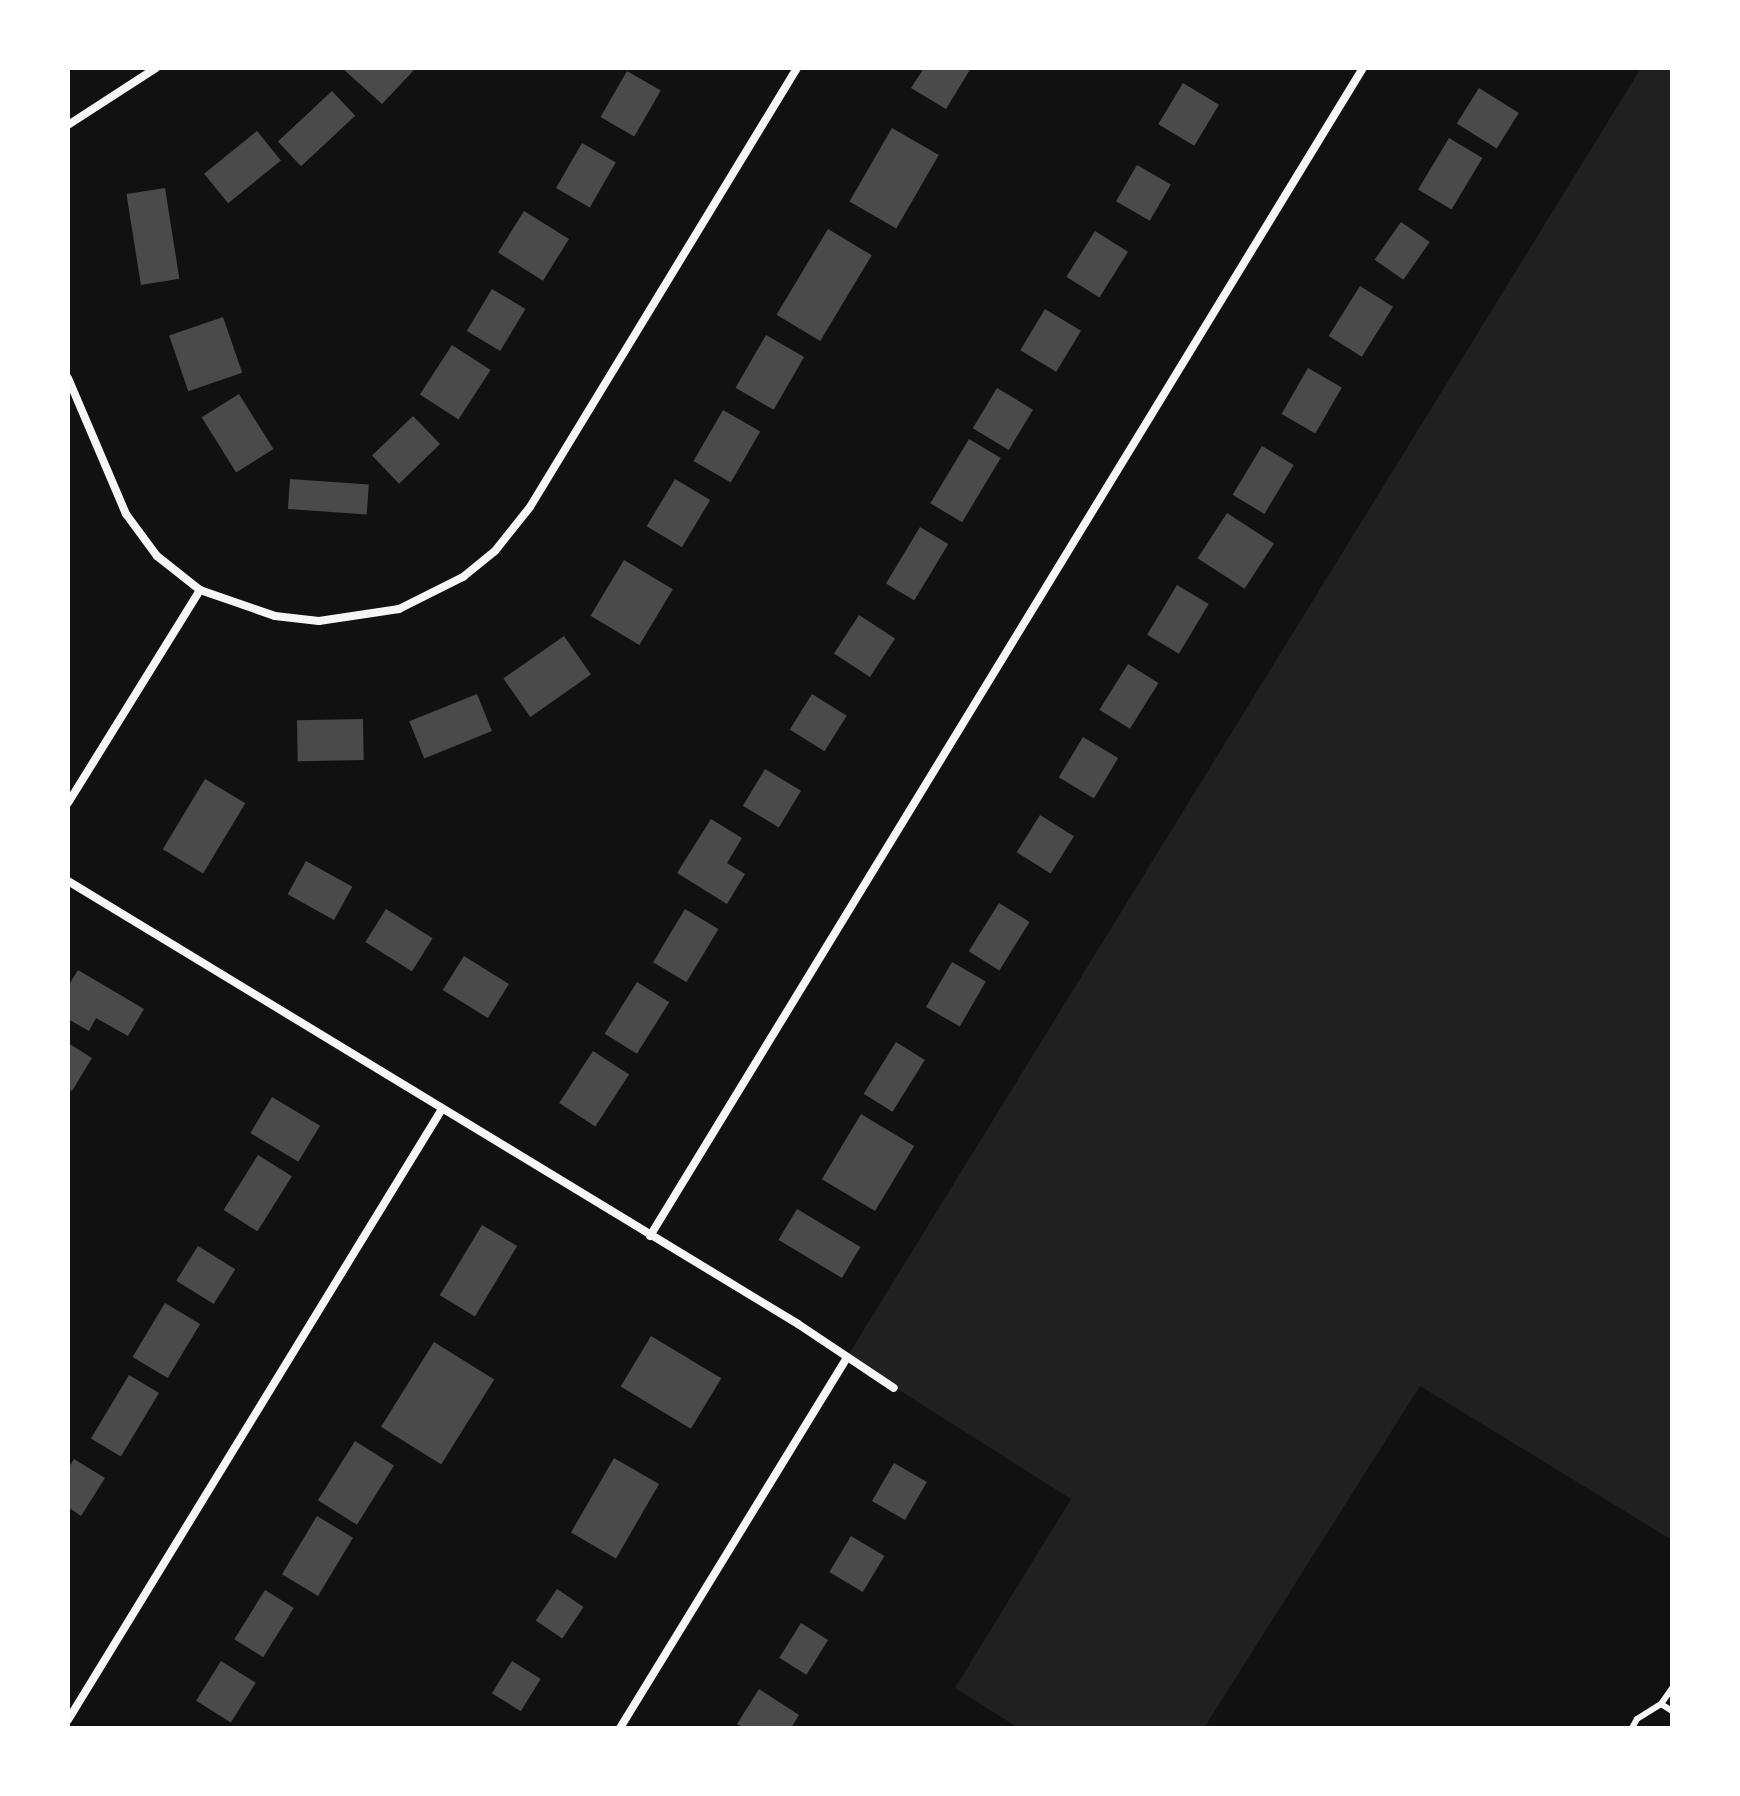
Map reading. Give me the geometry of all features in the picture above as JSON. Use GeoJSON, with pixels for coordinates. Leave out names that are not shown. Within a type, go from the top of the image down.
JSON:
{"type":"FeatureCollection","features":[{"type":"Feature","properties":{"kind":"street"},"geometry":{"type":"LineString","coordinates":[[68,125],[156,68]]}},
{"type":"Feature","properties":{"kind":"street"},"geometry":{"type":"LineString","coordinates":[[68,378],[126,514],[157,556],[200,590],[275,616],[319,621],[375,616],[442,591],[495,551],[530,507],[797,68]]}},
{"type":"Feature","properties":{"kind":"street"},"geometry":{"type":"LineString","coordinates":[[650,1236],[1363,68]]}},
{"type":"Feature","properties":{"kind":"street"},"geometry":{"type":"LineString","coordinates":[[68,803],[200,590]]}},
{"type":"Feature","properties":{"kind":"street"},"geometry":{"type":"LineString","coordinates":[[68,881],[894,1388]]}},
{"type":"Feature","properties":{"kind":"street"},"geometry":{"type":"LineString","coordinates":[[68,1720],[442,1109]]}},
{"type":"Feature","properties":{"kind":"street"},"geometry":{"type":"LineString","coordinates":[[620,1728],[847,1357]]}},
{"type":"Feature","properties":{"kind":"lane"},"geometry":{"type":"LineString","coordinates":[[1632,1728],[1637,1719],[1661,1704],[1672,1688]]}},
{"type":"Feature","properties":{"kind":"lane"},"geometry":{"type":"LineString","coordinates":[[1661,1704],[1672,1711]]}},
{"type":"Feature","properties":{"kind":"shaded area"},"geometry":{"type":"Polygon","coordinates":[[[1641,68],[1672,68],[1672,1540],[1420,1386],[1204,1728],[1019,1728],[955,1688],[1071,1499],[847,1357],[1641,68]]]}},
{"type":"Feature","properties":{"kind":"building"},"geometry":{"type":"Polygon","coordinates":[[[342,68],[412,68],[414,70],[382,104],[342,68]]]}},
{"type":"Feature","properties":{"kind":"building"},"geometry":{"type":"Polygon","coordinates":[[[924,68],[971,68],[946,109],[911,88],[924,68]]]}},
{"type":"Feature","properties":{"kind":"building"},"geometry":{"type":"Polygon","coordinates":[[[627,71],[661,90],[634,136],[600,117],[627,71]]]}},
{"type":"Feature","properties":{"kind":"building"},"geometry":{"type":"Polygon","coordinates":[[[1183,83],[1219,105],[1194,146],[1158,124],[1183,83]]]}},
{"type":"Feature","properties":{"kind":"building"},"geometry":{"type":"Polygon","coordinates":[[[1479,88],[1519,113],[1497,149],[1457,124],[1479,88]]]}},
{"type":"Feature","properties":{"kind":"building"},"geometry":{"type":"Polygon","coordinates":[[[332,91],[355,116],[301,166],[278,141],[332,91]]]}},
{"type":"Feature","properties":{"kind":"building"},"geometry":{"type":"Polygon","coordinates":[[[892,128],[939,155],[896,229],[850,202],[892,128]]]}},
{"type":"Feature","properties":{"kind":"building"},"geometry":{"type":"Polygon","coordinates":[[[257,131],[281,161],[228,203],[204,174],[257,131]]]}},
{"type":"Feature","properties":{"kind":"building"},"geometry":{"type":"Polygon","coordinates":[[[1449,138],[1482,158],[1452,210],[1418,189],[1449,138]]]}},
{"type":"Feature","properties":{"kind":"building"},"geometry":{"type":"Polygon","coordinates":[[[582,143],[616,162],[590,208],[556,188],[582,143]]]}},
{"type":"Feature","properties":{"kind":"building"},"geometry":{"type":"Polygon","coordinates":[[[1137,165],[1171,184],[1150,221],[1116,201],[1137,165]]]}},
{"type":"Feature","properties":{"kind":"building"},"geometry":{"type":"Polygon","coordinates":[[[165,188],[179,279],[141,285],[126,194],[165,188]]]}},
{"type":"Feature","properties":{"kind":"building"},"geometry":{"type":"Polygon","coordinates":[[[524,211],[569,239],[543,281],[498,253],[524,211]]]}},
{"type":"Feature","properties":{"kind":"building"},"geometry":{"type":"Polygon","coordinates":[[[1401,222],[1430,242],[1403,280],[1375,260],[1401,222]]]}},
{"type":"Feature","properties":{"kind":"building"},"geometry":{"type":"Polygon","coordinates":[[[828,229],[872,255],[820,341],[776,315],[828,229]]]}},
{"type":"Feature","properties":{"kind":"building"},"geometry":{"type":"Polygon","coordinates":[[[1095,231],[1128,252],[1099,297],[1066,277],[1095,231]]]}},
{"type":"Feature","properties":{"kind":"building"},"geometry":{"type":"Polygon","coordinates":[[[1360,286],[1393,307],[1362,357],[1329,336],[1360,286]]]}},
{"type":"Feature","properties":{"kind":"building"},"geometry":{"type":"Polygon","coordinates":[[[492,289],[525,309],[500,351],[467,331],[492,289]]]}},
{"type":"Feature","properties":{"kind":"building"},"geometry":{"type":"Polygon","coordinates":[[[1045,309],[1081,331],[1056,372],[1020,350],[1045,309]]]}},
{"type":"Feature","properties":{"kind":"building"},"geometry":{"type":"Polygon","coordinates":[[[223,317],[242,373],[188,391],[169,336],[223,317]]]}},
{"type":"Feature","properties":{"kind":"building"},"geometry":{"type":"Polygon","coordinates":[[[766,335],[804,357],[774,410],[736,388],[766,335]]]}},
{"type":"Feature","properties":{"kind":"building"},"geometry":{"type":"Polygon","coordinates":[[[452,345],[491,370],[458,420],[420,394],[452,345]]]}},
{"type":"Feature","properties":{"kind":"building"},"geometry":{"type":"Polygon","coordinates":[[[1308,368],[1342,388],[1315,433],[1282,414],[1308,368]]]}},
{"type":"Feature","properties":{"kind":"building"},"geometry":{"type":"Polygon","coordinates":[[[997,388],[1033,410],[1009,450],[973,428],[997,388]]]}},
{"type":"Feature","properties":{"kind":"building"},"geometry":{"type":"Polygon","coordinates":[[[239,394],[273,449],[236,472],[202,417],[239,394]]]}},
{"type":"Feature","properties":{"kind":"building"},"geometry":{"type":"Polygon","coordinates":[[[723,410],[760,432],[731,483],[694,461],[723,410]]]}},
{"type":"Feature","properties":{"kind":"building"},"geometry":{"type":"Polygon","coordinates":[[[413,416],[440,444],[399,484],[372,456],[413,416]]]}},
{"type":"Feature","properties":{"kind":"building"},"geometry":{"type":"Polygon","coordinates":[[[969,439],[1001,458],[962,522],[930,503],[969,439]]]}},
{"type":"Feature","properties":{"kind":"building"},"geometry":{"type":"Polygon","coordinates":[[[1262,446],[1294,465],[1264,514],[1233,495],[1262,446]]]}},
{"type":"Feature","properties":{"kind":"building"},"geometry":{"type":"Polygon","coordinates":[[[290,479],[369,485],[367,514],[288,509],[290,479]]]}},
{"type":"Feature","properties":{"kind":"building"},"geometry":{"type":"Polygon","coordinates":[[[675,479],[710,500],[682,547],[647,526],[675,479]]]}},
{"type":"Feature","properties":{"kind":"building"},"geometry":{"type":"Polygon","coordinates":[[[1227,513],[1274,543],[1245,589],[1198,558],[1227,513]]]}},
{"type":"Feature","properties":{"kind":"building"},"geometry":{"type":"Polygon","coordinates":[[[920,527],[948,544],[914,601],[886,584],[920,527]]]}},
{"type":"Feature","properties":{"kind":"building"},"geometry":{"type":"Polygon","coordinates":[[[624,560],[673,589],[639,645],[591,616],[624,560]]]}},
{"type":"Feature","properties":{"kind":"building"},"geometry":{"type":"Polygon","coordinates":[[[1177,585],[1209,604],[1179,654],[1147,635],[1177,585]]]}},
{"type":"Feature","properties":{"kind":"building"},"geometry":{"type":"Polygon","coordinates":[[[859,615],[895,638],[870,677],[834,654],[859,615]]]}},
{"type":"Feature","properties":{"kind":"building"},"geometry":{"type":"Polygon","coordinates":[[[564,636],[591,675],[530,717],[503,678],[564,636]]]}},
{"type":"Feature","properties":{"kind":"building"},"geometry":{"type":"Polygon","coordinates":[[[1128,664],[1159,683],[1130,729],[1099,710],[1128,664]]]}},
{"type":"Feature","properties":{"kind":"building"},"geometry":{"type":"Polygon","coordinates":[[[477,694],[492,731],[424,758],[409,721],[477,694]]]}},
{"type":"Feature","properties":{"kind":"building"},"geometry":{"type":"Polygon","coordinates":[[[812,694],[847,716],[825,751],[790,730],[812,694]]]}},
{"type":"Feature","properties":{"kind":"building"},"geometry":{"type":"Polygon","coordinates":[[[363,719],[364,760],[298,761],[297,720],[363,719]]]}},
{"type":"Feature","properties":{"kind":"building"},"geometry":{"type":"Polygon","coordinates":[[[1083,737],[1118,758],[1094,798],[1059,777],[1083,737]]]}},
{"type":"Feature","properties":{"kind":"building"},"geometry":{"type":"Polygon","coordinates":[[[765,769],[801,791],[779,827],[743,806],[765,769]]]}},
{"type":"Feature","properties":{"kind":"building"},"geometry":{"type":"Polygon","coordinates":[[[205,779],[245,803],[203,873],[163,849],[205,779]]]}},
{"type":"Feature","properties":{"kind":"building"},"geometry":{"type":"Polygon","coordinates":[[[1040,815],[1074,836],[1051,874],[1017,852],[1040,815]]]}},
{"type":"Feature","properties":{"kind":"building"},"geometry":{"type":"Polygon","coordinates":[[[711,819],[742,838],[727,863],[745,874],[727,904],[677,873],[711,819]]]}},
{"type":"Feature","properties":{"kind":"building"},"geometry":{"type":"Polygon","coordinates":[[[306,861],[352,887],[334,920],[288,894],[306,861]]]}},
{"type":"Feature","properties":{"kind":"building"},"geometry":{"type":"Polygon","coordinates":[[[999,903],[1030,922],[999,970],[969,951],[999,903]]]}},
{"type":"Feature","properties":{"kind":"building"},"geometry":{"type":"Polygon","coordinates":[[[386,909],[433,938],[412,971],[365,942],[386,909]]]}},
{"type":"Feature","properties":{"kind":"building"},"geometry":{"type":"Polygon","coordinates":[[[685,909],[718,929],[686,982],[653,962],[685,909]]]}},
{"type":"Feature","properties":{"kind":"building"},"geometry":{"type":"Polygon","coordinates":[[[464,956],[509,984],[488,1018],[443,990],[464,956]]]}},
{"type":"Feature","properties":{"kind":"building"},"geometry":{"type":"Polygon","coordinates":[[[952,962],[986,982],[960,1027],[926,1007],[952,962]]]}},
{"type":"Feature","properties":{"kind":"building"},"geometry":{"type":"Polygon","coordinates":[[[78,970],[144,1009],[128,1036],[96,1018],[89,1031],[68,1019],[68,986],[78,970]]]}},
{"type":"Feature","properties":{"kind":"building"},"geometry":{"type":"Polygon","coordinates":[[[637,982],[669,1002],[637,1054],[605,1034],[637,982]]]}},
{"type":"Feature","properties":{"kind":"building"},"geometry":{"type":"Polygon","coordinates":[[[896,1042],[925,1060],[893,1112],[864,1094],[896,1042]]]}},
{"type":"Feature","properties":{"kind":"building"},"geometry":{"type":"Polygon","coordinates":[[[68,1043],[92,1058],[72,1091],[68,1089],[68,1043]]]}},
{"type":"Feature","properties":{"kind":"building"},"geometry":{"type":"Polygon","coordinates":[[[593,1051],[629,1074],[595,1126],[559,1103],[593,1051]]]}},
{"type":"Feature","properties":{"kind":"building"},"geometry":{"type":"Polygon","coordinates":[[[272,1097],[320,1126],[298,1162],[250,1133],[272,1097]]]}},
{"type":"Feature","properties":{"kind":"building"},"geometry":{"type":"Polygon","coordinates":[[[861,1114],[914,1146],[875,1211],[822,1179],[861,1114]]]}},
{"type":"Feature","properties":{"kind":"building"},"geometry":{"type":"Polygon","coordinates":[[[258,1155],[292,1176],[257,1231],[224,1210],[258,1155]]]}},
{"type":"Feature","properties":{"kind":"building"},"geometry":{"type":"Polygon","coordinates":[[[797,1209],[860,1247],[842,1278],[778,1240],[797,1209]]]}},
{"type":"Feature","properties":{"kind":"building"},"geometry":{"type":"Polygon","coordinates":[[[482,1225],[517,1246],[475,1316],[440,1295],[482,1225]]]}},
{"type":"Feature","properties":{"kind":"building"},"geometry":{"type":"Polygon","coordinates":[[[198,1246],[235,1269],[214,1304],[176,1281],[198,1246]]]}},
{"type":"Feature","properties":{"kind":"building"},"geometry":{"type":"Polygon","coordinates":[[[165,1303],[200,1324],[168,1378],[133,1357],[165,1303]]]}},
{"type":"Feature","properties":{"kind":"building"},"geometry":{"type":"Polygon","coordinates":[[[651,1336],[721,1378],[691,1429],[621,1387],[651,1336]]]}},
{"type":"Feature","properties":{"kind":"building"},"geometry":{"type":"Polygon","coordinates":[[[434,1342],[494,1380],[441,1464],[381,1427],[434,1342]]]}},
{"type":"Feature","properties":{"kind":"building"},"geometry":{"type":"Polygon","coordinates":[[[129,1375],[159,1393],[121,1456],[91,1438],[129,1375]]]}},
{"type":"Feature","properties":{"kind":"building"},"geometry":{"type":"Polygon","coordinates":[[[355,1441],[394,1465],[357,1525],[318,1500],[355,1441]]]}},
{"type":"Feature","properties":{"kind":"building"},"geometry":{"type":"Polygon","coordinates":[[[614,1458],[659,1484],[616,1558],[571,1532],[614,1458]]]}},
{"type":"Feature","properties":{"kind":"building"},"geometry":{"type":"Polygon","coordinates":[[[74,1459],[105,1478],[81,1516],[68,1507],[68,1469],[74,1459]]]}},
{"type":"Feature","properties":{"kind":"building"},"geometry":{"type":"Polygon","coordinates":[[[894,1463],[927,1482],[905,1520],[872,1501],[894,1463]]]}},
{"type":"Feature","properties":{"kind":"building"},"geometry":{"type":"Polygon","coordinates":[[[317,1516],[353,1538],[318,1596],[282,1574],[317,1516]]]}},
{"type":"Feature","properties":{"kind":"building"},"geometry":{"type":"Polygon","coordinates":[[[851,1536],[884,1556],[863,1592],[829,1572],[851,1536]]]}},
{"type":"Feature","properties":{"kind":"building"},"geometry":{"type":"Polygon","coordinates":[[[557,1589],[584,1607],[562,1638],[536,1621],[557,1589]]]}},
{"type":"Feature","properties":{"kind":"building"},"geometry":{"type":"Polygon","coordinates":[[[265,1590],[294,1608],[263,1657],[234,1639],[265,1590]]]}},
{"type":"Feature","properties":{"kind":"building"},"geometry":{"type":"Polygon","coordinates":[[[801,1623],[828,1640],[806,1675],[779,1658],[801,1623]]]}},
{"type":"Feature","properties":{"kind":"building"},"geometry":{"type":"Polygon","coordinates":[[[221,1661],[256,1683],[231,1723],[196,1701],[221,1661]]]}},
{"type":"Feature","properties":{"kind":"building"},"geometry":{"type":"Polygon","coordinates":[[[512,1661],[541,1679],[521,1711],[492,1693],[512,1661]]]}},
{"type":"Feature","properties":{"kind":"building"},"geometry":{"type":"Polygon","coordinates":[[[759,1689],[799,1715],[791,1728],[744,1728],[737,1724],[759,1689]]]}}]}
